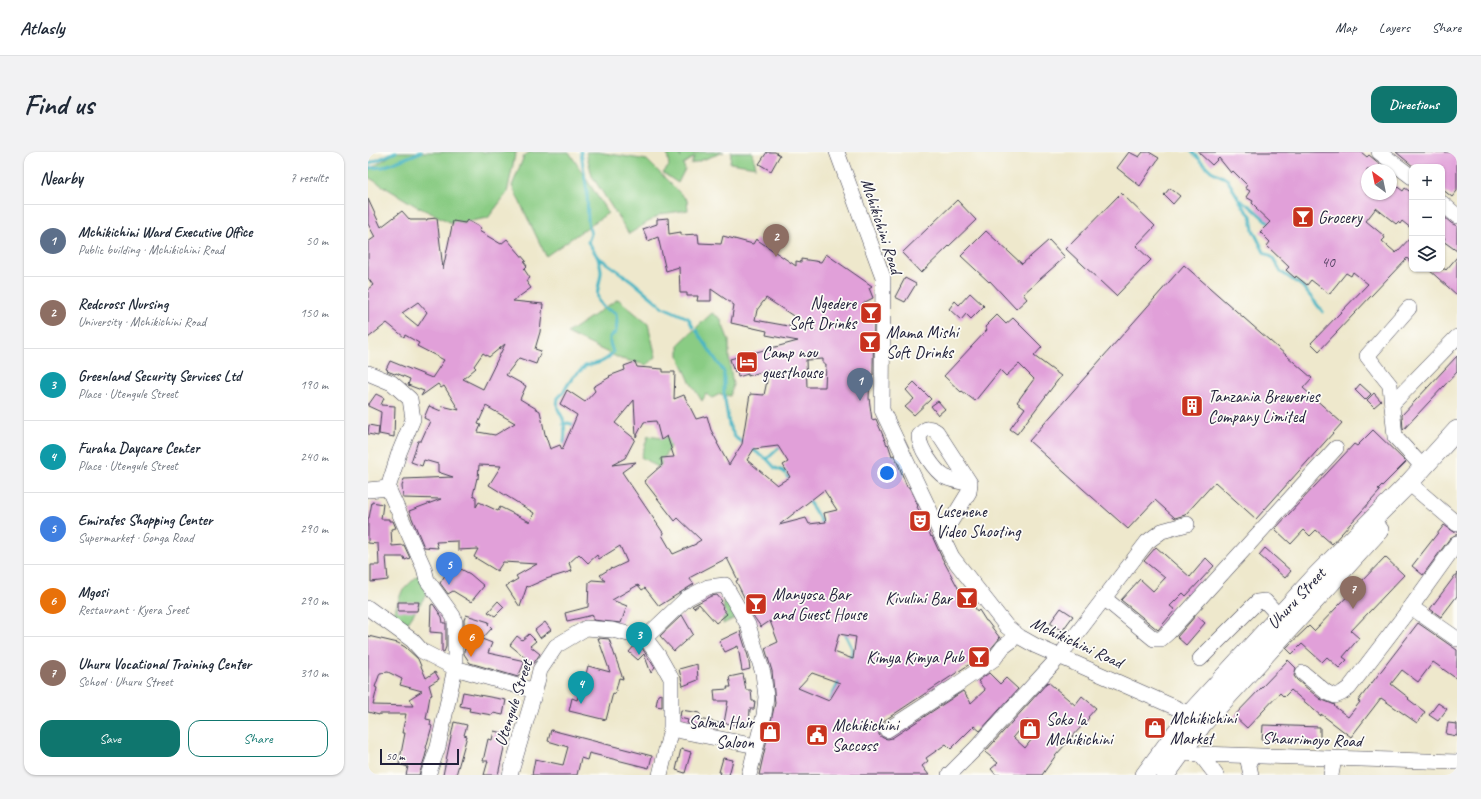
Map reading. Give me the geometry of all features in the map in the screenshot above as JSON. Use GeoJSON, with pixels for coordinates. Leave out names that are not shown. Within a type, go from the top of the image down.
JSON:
{"type":"FeatureCollection","features":[{"type":"Feature","properties":{"kind":"main road","name":"Uhuru Street"},"geometry":{"type":"LineString","coordinates":[[1145,775],[1204,723],[1413,485],[1423,467],[1457,430]]}},
{"type":"Feature","properties":{"kind":"main road","name":"Uhuru Street"},"geometry":{"type":"LineString","coordinates":[[1165,775],[1174,749],[1190,714],[1318,574],[1457,444]]}},
{"type":"Feature","properties":{"kind":"street","name":"Mchikichini Road"},"geometry":{"type":"LineString","coordinates":[[837,152],[883,277],[882,410],[952,557],[1007,627],[1015,634],[1059,657],[1190,714]]}},
{"type":"Feature","properties":{"kind":"street"},"geometry":{"type":"LineString","coordinates":[[1385,154],[1409,174]]}},
{"type":"Feature","properties":{"kind":"street"},"geometry":{"type":"LineString","coordinates":[[1409,308],[1367,356],[1390,385],[1395,437],[1423,467]]}},
{"type":"Feature","properties":{"kind":"street"},"geometry":{"type":"LineString","coordinates":[[1392,404],[1457,337]]}},
{"type":"Feature","properties":{"kind":"street"},"geometry":{"type":"LineString","coordinates":[[368,373],[392,384],[410,399],[413,419],[399,453],[388,488],[424,568],[427,580],[453,616],[455,622],[455,668],[438,747],[428,775]]}},
{"type":"Feature","properties":{"kind":"street"},"geometry":{"type":"LineString","coordinates":[[1104,598],[1154,639],[1161,639],[1336,448]]}},
{"type":"Feature","properties":{"kind":"street"},"geometry":{"type":"LineString","coordinates":[[942,536],[969,492],[970,483]]}},
{"type":"Feature","properties":{"kind":"street"},"geometry":{"type":"LineString","coordinates":[[1413,485],[1457,524]]}},
{"type":"Feature","properties":{"kind":"street"},"geometry":{"type":"LineString","coordinates":[[368,490],[388,488]]}},
{"type":"Feature","properties":{"kind":"street"},"geometry":{"type":"LineString","coordinates":[[948,775],[976,748],[1059,657],[1147,542],[1162,531],[1187,524]]}},
{"type":"Feature","properties":{"kind":"street"},"geometry":{"type":"LineString","coordinates":[[1303,673],[1326,692],[1334,696],[1349,688],[1457,543]]}},
{"type":"Feature","properties":{"kind":"street"},"geometry":{"type":"LineString","coordinates":[[660,775],[671,729],[671,678],[658,655],[645,638],[687,598],[708,587],[725,585],[748,625],[763,673],[766,697],[764,715],[750,775]]}},
{"type":"Feature","properties":{"kind":"street"},"geometry":{"type":"LineString","coordinates":[[1200,659],[1257,602],[1265,601],[1279,616]]}},
{"type":"Feature","properties":{"kind":"street"},"geometry":{"type":"LineString","coordinates":[[1410,607],[1457,640]]}},
{"type":"Feature","properties":{"kind":"street"},"geometry":{"type":"LineString","coordinates":[[368,608],[412,640],[422,651],[455,668],[535,691]]}},
{"type":"Feature","properties":{"kind":"street","name":"Utengule Street"},"geometry":{"type":"LineString","coordinates":[[510,775],[540,670],[556,646],[586,628],[612,630],[645,638]]}},
{"type":"Feature","properties":{"kind":"street"},"geometry":{"type":"LineString","coordinates":[[887,730],[994,659],[1003,647],[1011,641],[1015,634]]}},
{"type":"Feature","properties":{"kind":"street"},"geometry":{"type":"LineString","coordinates":[[671,729],[756,746]]}},
{"type":"Feature","properties":{"kind":"street","name":"Shaurimoyo Road"},"geometry":{"type":"LineString","coordinates":[[1174,749],[1200,754],[1457,762]]}},
{"type":"Feature","properties":{"kind":"street"},"geometry":{"type":"LineString","coordinates":[[1200,754],[1216,775]]}},
{"type":"Feature","properties":{"kind":"street"},"geometry":{"type":"LineString","coordinates":[[1247,756],[1251,775]]}},
{"type":"Feature","properties":{"kind":"street"},"geometry":{"type":"LineString","coordinates":[[1331,775],[1334,759]]}},
{"type":"Feature","properties":{"kind":"green space"},"geometry":{"type":"Polygon","coordinates":[[[396,152],[517,152],[515,155],[507,193],[488,218],[454,224],[416,206],[368,177],[368,170],[396,152]]]}},
{"type":"Feature","properties":{"kind":"green space"},"geometry":{"type":"Polygon","coordinates":[[[530,152],[569,152],[608,213],[546,256],[512,186],[524,156],[530,152]]]}},
{"type":"Feature","properties":{"kind":"green space"},"geometry":{"type":"Polygon","coordinates":[[[586,152],[598,152],[647,160],[687,200],[688,210],[661,214],[629,234],[592,176],[586,152]]]}},
{"type":"Feature","properties":{"kind":"green space"},"geometry":{"type":"Polygon","coordinates":[[[667,152],[678,152],[681,158],[679,152],[694,152],[695,155],[697,152],[724,152],[691,164],[694,157],[683,164],[685,169],[678,183],[663,173],[669,166],[667,152]]]}},
{"type":"Feature","properties":{"kind":"green space"},"geometry":{"type":"Polygon","coordinates":[[[731,152],[752,152],[756,167],[730,163],[731,152]]]}},
{"type":"Feature","properties":{"kind":"green space"},"geometry":{"type":"Polygon","coordinates":[[[618,299],[648,324],[656,357],[647,365],[621,359],[567,333],[618,299]]]}},
{"type":"Feature","properties":{"kind":"green space"},"geometry":{"type":"Polygon","coordinates":[[[712,313],[720,318],[729,341],[729,358],[733,385],[730,396],[720,394],[712,398],[706,394],[702,401],[690,382],[679,357],[679,344],[712,313]]]}},
{"type":"Feature","properties":{"kind":"green space"},"geometry":{"type":"Polygon","coordinates":[[[677,432],[659,468],[641,457],[648,436],[662,438],[677,432]]]}},
{"type":"Feature","properties":{"kind":"green space"},"geometry":{"type":"Polygon","coordinates":[[[422,571],[434,583],[408,622],[406,628],[393,615],[402,591],[422,571]]]}},
{"type":"Feature","properties":{"kind":"green space"},"geometry":{"type":"Polygon","coordinates":[[[727,595],[740,621],[735,618],[723,624],[724,599],[727,595]]]}},
{"type":"Feature","properties":{"kind":"building"},"geometry":{"type":"Polygon","coordinates":[[[767,152],[775,152],[780,155],[771,171],[759,164],[767,152]]]}},
{"type":"Feature","properties":{"kind":"building"},"geometry":{"type":"Polygon","coordinates":[[[1129,152],[1139,157],[1143,152],[1149,152],[1159,158],[1140,186],[1117,168],[1129,152]]]}},
{"type":"Feature","properties":{"kind":"building"},"geometry":{"type":"Polygon","coordinates":[[[1198,152],[1361,152],[1367,157],[1369,155],[1380,164],[1361,164],[1361,200],[1397,200],[1397,186],[1403,191],[1405,188],[1409,191],[1409,227],[1402,221],[1400,224],[1398,222],[1396,224],[1376,208],[1366,221],[1383,235],[1385,238],[1382,241],[1396,253],[1409,239],[1409,260],[1407,258],[1319,351],[1311,343],[1368,284],[1353,272],[1351,276],[1346,273],[1329,294],[1311,280],[1307,285],[1296,276],[1295,278],[1286,270],[1289,267],[1267,246],[1270,242],[1260,232],[1270,222],[1256,209],[1257,208],[1252,203],[1253,201],[1246,197],[1250,191],[1245,188],[1247,185],[1233,171],[1231,173],[1219,158],[1212,165],[1198,152]]]}},
{"type":"Feature","properties":{"kind":"building"},"geometry":{"type":"Polygon","coordinates":[[[1396,152],[1457,152],[1457,191],[1452,197],[1445,191],[1445,164],[1410,164],[1396,152]]]}},
{"type":"Feature","properties":{"kind":"building"},"geometry":{"type":"Polygon","coordinates":[[[1170,188],[1180,196],[1173,204],[1164,195],[1170,188]]]}},
{"type":"Feature","properties":{"kind":"building"},"geometry":{"type":"Polygon","coordinates":[[[1121,193],[1155,226],[1136,246],[1151,260],[1116,296],[1066,249],[1121,193]]]}},
{"type":"Feature","properties":{"kind":"building"},"geometry":{"type":"Polygon","coordinates":[[[368,199],[381,227],[402,211],[410,220],[427,220],[437,218],[443,269],[453,221],[465,223],[467,220],[481,228],[479,231],[501,244],[507,239],[526,261],[524,262],[527,266],[524,269],[530,278],[526,281],[531,288],[513,301],[543,304],[540,332],[535,349],[541,351],[536,364],[519,358],[506,375],[526,386],[520,399],[540,411],[550,449],[560,445],[562,450],[577,415],[560,404],[567,390],[585,402],[595,391],[593,387],[610,377],[609,376],[625,370],[624,366],[635,362],[637,367],[663,369],[663,372],[675,372],[674,399],[684,395],[696,419],[707,416],[711,430],[729,465],[742,444],[750,394],[764,395],[767,381],[767,370],[748,376],[748,374],[738,377],[737,371],[735,372],[734,368],[733,369],[730,359],[798,341],[766,335],[767,331],[731,323],[734,305],[711,289],[711,301],[697,301],[698,296],[687,296],[687,293],[680,293],[679,267],[666,271],[658,237],[648,241],[643,229],[657,224],[657,219],[668,218],[669,234],[681,232],[681,235],[698,234],[699,243],[721,244],[723,236],[753,244],[756,239],[796,266],[796,261],[801,262],[801,259],[821,262],[826,254],[872,286],[869,288],[873,298],[863,303],[872,322],[874,321],[873,375],[870,375],[869,398],[872,420],[876,419],[892,456],[894,455],[907,487],[909,487],[918,506],[917,507],[925,521],[931,537],[932,536],[963,597],[968,595],[970,599],[972,599],[977,612],[979,610],[1000,638],[988,652],[882,722],[879,726],[879,735],[883,738],[892,738],[963,691],[971,703],[985,690],[978,681],[989,673],[1000,684],[1006,678],[1018,689],[980,731],[974,726],[951,749],[946,744],[926,758],[928,761],[922,766],[929,775],[759,775],[775,703],[772,671],[765,648],[778,642],[770,621],[761,627],[754,617],[736,581],[738,580],[727,558],[689,578],[694,584],[659,606],[645,588],[642,590],[638,585],[612,600],[627,606],[621,623],[593,620],[593,615],[567,621],[565,613],[588,607],[589,582],[592,580],[605,581],[600,575],[611,568],[612,569],[627,562],[620,546],[599,559],[597,555],[588,563],[579,554],[569,563],[572,571],[546,579],[528,587],[527,586],[520,607],[506,586],[518,579],[516,576],[537,564],[503,562],[497,571],[474,557],[478,549],[458,550],[458,541],[436,542],[438,548],[424,547],[409,511],[441,499],[403,498],[402,486],[404,479],[453,477],[438,472],[438,464],[424,460],[422,466],[411,462],[418,441],[421,441],[430,421],[424,418],[429,406],[441,411],[442,406],[459,410],[444,386],[441,388],[438,384],[421,396],[424,391],[408,385],[410,379],[387,371],[388,370],[386,369],[390,361],[432,378],[444,360],[417,346],[419,343],[405,335],[404,337],[387,323],[368,338],[368,289],[373,285],[368,278],[368,242],[375,237],[368,224],[368,199]],[[766,298],[757,310],[755,320],[816,331],[766,298]],[[418,302],[402,313],[418,326],[427,312],[418,302]],[[505,344],[489,357],[483,353],[474,366],[476,368],[463,379],[483,389],[505,344]],[[823,359],[806,360],[807,387],[825,387],[826,364],[823,364],[823,359]],[[634,400],[615,423],[635,439],[625,458],[612,465],[636,462],[622,472],[664,534],[662,535],[673,554],[696,544],[701,540],[678,518],[675,521],[644,481],[662,465],[661,458],[674,457],[667,436],[661,440],[656,421],[644,422],[636,437],[634,400]],[[486,406],[478,424],[481,425],[478,432],[495,435],[515,423],[486,406]],[[778,446],[754,449],[747,460],[777,485],[790,477],[783,465],[788,462],[778,446]],[[479,465],[478,479],[477,478],[473,495],[476,497],[476,507],[479,502],[498,511],[500,507],[530,522],[534,513],[489,485],[501,466],[479,465]],[[824,490],[779,525],[806,518],[809,524],[826,522],[824,513],[837,510],[824,490]],[[839,634],[834,652],[853,659],[856,637],[839,634]],[[812,673],[798,688],[829,701],[840,683],[812,673]]]}},
{"type":"Feature","properties":{"kind":"building"},"geometry":{"type":"Polygon","coordinates":[[[957,200],[976,220],[921,273],[902,253],[957,200]]]}},
{"type":"Feature","properties":{"kind":"building"},"geometry":{"type":"Polygon","coordinates":[[[1445,218],[1457,226],[1457,251],[1445,242],[1445,218]]]}},
{"type":"Feature","properties":{"kind":"building"},"geometry":{"type":"Polygon","coordinates":[[[986,231],[1022,264],[1049,240],[1065,257],[1023,294],[1027,299],[1016,309],[990,281],[989,282],[961,256],[986,231]]]}},
{"type":"Feature","properties":{"kind":"building"},"geometry":{"type":"Polygon","coordinates":[[[1457,257],[1457,295],[1431,272],[1445,272],[1445,269],[1446,270],[1457,257]]]}},
{"type":"Feature","properties":{"kind":"building","name":"Tanzania Breweries Company Limited"},"geometry":{"type":"Polygon","coordinates":[[[1184,265],[1312,378],[1303,388],[1342,423],[1256,519],[1215,482],[1185,515],[1175,518],[1155,500],[1128,529],[1029,441],[1184,265]]]}},
{"type":"Feature","properties":{"kind":"building"},"geometry":{"type":"Polygon","coordinates":[[[905,278],[916,284],[905,302],[895,297],[905,278]]]}},
{"type":"Feature","properties":{"kind":"building"},"geometry":{"type":"Polygon","coordinates":[[[970,293],[984,306],[971,319],[966,314],[961,320],[949,309],[955,301],[959,305],[970,293]]]}},
{"type":"Feature","properties":{"kind":"building"},"geometry":{"type":"Polygon","coordinates":[[[997,315],[1006,324],[1013,318],[1042,347],[1034,356],[1061,376],[1017,434],[1010,429],[1025,408],[1017,402],[1034,379],[1019,364],[1006,376],[1000,370],[975,401],[962,391],[961,392],[944,376],[987,330],[985,327],[997,315]]]}},
{"type":"Feature","properties":{"kind":"building"},"geometry":{"type":"Polygon","coordinates":[[[1457,356],[1457,372],[1403,430],[1402,415],[1457,356]]]}},
{"type":"Feature","properties":{"kind":"building"},"geometry":{"type":"Polygon","coordinates":[[[914,382],[931,399],[914,415],[905,407],[914,399],[906,390],[914,382]]]}},
{"type":"Feature","properties":{"kind":"building"},"geometry":{"type":"Polygon","coordinates":[[[1360,384],[1371,394],[1365,400],[1355,390],[1360,384]]]}},
{"type":"Feature","properties":{"kind":"building"},"geometry":{"type":"Polygon","coordinates":[[[1374,393],[1381,401],[1374,407],[1367,400],[1374,393]]]}},
{"type":"Feature","properties":{"kind":"building"},"geometry":{"type":"Polygon","coordinates":[[[376,394],[384,398],[381,405],[395,406],[394,437],[379,434],[381,412],[368,406],[376,394]]]}},
{"type":"Feature","properties":{"kind":"building"},"geometry":{"type":"Polygon","coordinates":[[[938,401],[945,409],[938,415],[931,406],[938,401]]]}},
{"type":"Feature","properties":{"kind":"building"},"geometry":{"type":"Polygon","coordinates":[[[369,425],[379,427],[378,436],[368,434],[369,425]]]}},
{"type":"Feature","properties":{"kind":"building"},"geometry":{"type":"Polygon","coordinates":[[[1373,430],[1406,462],[1378,490],[1380,491],[1332,544],[1316,530],[1310,536],[1304,530],[1291,544],[1275,529],[1354,444],[1357,446],[1373,430]]]}},
{"type":"Feature","properties":{"kind":"building"},"geometry":{"type":"Polygon","coordinates":[[[372,502],[383,504],[381,519],[389,519],[389,521],[393,521],[396,528],[391,529],[392,546],[404,545],[410,558],[405,560],[404,557],[386,557],[388,580],[371,582],[371,565],[379,565],[378,544],[368,543],[368,518],[372,502]]]}},
{"type":"Feature","properties":{"kind":"building"},"geometry":{"type":"Polygon","coordinates":[[[1444,525],[1457,534],[1450,538],[1423,575],[1412,566],[1444,525]]]}},
{"type":"Feature","properties":{"kind":"building"},"geometry":{"type":"Polygon","coordinates":[[[1156,547],[1190,577],[1206,558],[1214,566],[1186,596],[1183,593],[1170,606],[1175,610],[1158,630],[1121,600],[1140,579],[1153,591],[1165,578],[1144,561],[1156,547]]]}},
{"type":"Feature","properties":{"kind":"building"},"geometry":{"type":"Polygon","coordinates":[[[1265,548],[1291,571],[1285,578],[1259,555],[1265,548]]]}},
{"type":"Feature","properties":{"kind":"building"},"geometry":{"type":"Polygon","coordinates":[[[1385,557],[1404,575],[1351,631],[1359,638],[1343,657],[1347,660],[1339,668],[1327,657],[1322,662],[1302,644],[1292,654],[1286,648],[1309,626],[1314,631],[1385,557]]]}},
{"type":"Feature","properties":{"kind":"building"},"geometry":{"type":"Polygon","coordinates":[[[451,566],[470,574],[484,586],[471,602],[453,591],[448,594],[440,583],[451,566]]]}},
{"type":"Feature","properties":{"kind":"building"},"geometry":{"type":"Polygon","coordinates":[[[1457,573],[1457,596],[1441,617],[1430,609],[1457,573]]]}},
{"type":"Feature","properties":{"kind":"building"},"geometry":{"type":"Polygon","coordinates":[[[717,595],[722,601],[720,603],[723,607],[722,608],[727,614],[716,623],[699,604],[694,608],[692,606],[711,596],[717,595]]]}},
{"type":"Feature","properties":{"kind":"building"},"geometry":{"type":"Polygon","coordinates":[[[498,601],[504,607],[495,616],[488,612],[498,601]]]}},
{"type":"Feature","properties":{"kind":"building"},"geometry":{"type":"Polygon","coordinates":[[[398,602],[419,602],[417,611],[398,611],[398,602]]]}},
{"type":"Feature","properties":{"kind":"building"},"geometry":{"type":"Polygon","coordinates":[[[433,604],[442,617],[443,623],[446,623],[446,647],[444,652],[442,651],[442,633],[430,632],[431,605],[433,604]]]}},
{"type":"Feature","properties":{"kind":"building"},"geometry":{"type":"Polygon","coordinates":[[[1061,608],[1073,616],[1062,631],[1050,623],[1061,608]]]}},
{"type":"Feature","properties":{"kind":"building"},"geometry":{"type":"Polygon","coordinates":[[[466,615],[489,622],[488,624],[492,628],[482,639],[492,643],[488,653],[525,661],[518,677],[470,663],[464,654],[464,650],[481,639],[464,634],[464,620],[466,615]]]}},
{"type":"Feature","properties":{"kind":"building"},"geometry":{"type":"Polygon","coordinates":[[[682,615],[693,634],[674,651],[660,636],[682,615]]]}},
{"type":"Feature","properties":{"kind":"building"},"geometry":{"type":"Polygon","coordinates":[[[1196,615],[1205,623],[1186,645],[1177,637],[1196,615]]]}},
{"type":"Feature","properties":{"kind":"building"},"geometry":{"type":"Polygon","coordinates":[[[545,622],[551,630],[540,638],[535,630],[545,622]]]}},
{"type":"Feature","properties":{"kind":"building"},"geometry":{"type":"Polygon","coordinates":[[[1418,623],[1457,650],[1457,679],[1433,662],[1418,682],[1402,670],[1391,684],[1425,712],[1417,723],[1381,698],[1351,737],[1321,714],[1321,716],[1291,690],[1284,697],[1280,693],[1247,728],[1234,716],[1288,660],[1296,668],[1294,676],[1297,680],[1320,699],[1335,705],[1334,706],[1348,717],[1360,702],[1358,701],[1418,623]]]}},
{"type":"Feature","properties":{"kind":"building"},"geometry":{"type":"Polygon","coordinates":[[[740,631],[748,656],[750,669],[742,671],[738,646],[725,652],[719,641],[740,631]]]}},
{"type":"Feature","properties":{"kind":"building"},"geometry":{"type":"Polygon","coordinates":[[[529,634],[536,641],[530,646],[540,654],[533,664],[510,645],[517,636],[522,640],[529,634]]]}},
{"type":"Feature","properties":{"kind":"building"},"geometry":{"type":"Polygon","coordinates":[[[368,636],[398,643],[405,647],[418,659],[426,678],[435,672],[439,679],[429,685],[432,695],[430,696],[426,719],[431,720],[430,725],[432,726],[419,775],[406,775],[408,767],[399,764],[405,733],[402,733],[406,714],[379,715],[368,712],[368,636]],[[388,672],[380,673],[375,687],[377,688],[373,705],[413,706],[409,699],[422,691],[400,685],[402,679],[388,672]]]}},
{"type":"Feature","properties":{"kind":"building"},"geometry":{"type":"Polygon","coordinates":[[[598,638],[609,639],[623,679],[619,678],[615,694],[613,693],[606,720],[569,711],[572,698],[577,700],[580,690],[582,690],[588,666],[610,672],[598,638]]]}},
{"type":"Feature","properties":{"kind":"building"},"geometry":{"type":"Polygon","coordinates":[[[635,645],[642,648],[655,668],[651,673],[644,654],[638,660],[629,652],[635,645]]]}},
{"type":"Feature","properties":{"kind":"building"},"geometry":{"type":"Polygon","coordinates":[[[697,664],[698,680],[683,686],[679,669],[697,664]]]}},
{"type":"Feature","properties":{"kind":"building"},"geometry":{"type":"Polygon","coordinates":[[[743,674],[746,690],[751,690],[752,701],[755,701],[754,709],[750,709],[749,727],[724,723],[728,701],[715,701],[714,690],[728,689],[727,687],[731,687],[729,677],[743,674]]]}},
{"type":"Feature","properties":{"kind":"building"},"geometry":{"type":"Polygon","coordinates":[[[1048,682],[1075,705],[1082,696],[1096,708],[1056,755],[1042,775],[996,775],[991,769],[998,763],[985,752],[1048,682]],[[1027,720],[1013,737],[1025,748],[1039,730],[1027,720]]]}},
{"type":"Feature","properties":{"kind":"building"},"geometry":{"type":"Polygon","coordinates":[[[463,692],[506,700],[503,715],[493,713],[492,715],[469,711],[470,708],[460,706],[463,692]]]}},
{"type":"Feature","properties":{"kind":"building"},"geometry":{"type":"Polygon","coordinates":[[[662,694],[662,707],[656,706],[658,695],[662,694]]]}},
{"type":"Feature","properties":{"kind":"building"},"geometry":{"type":"Polygon","coordinates":[[[1438,703],[1447,709],[1438,721],[1429,715],[1438,703]]]}},
{"type":"Feature","properties":{"kind":"building"},"geometry":{"type":"Polygon","coordinates":[[[681,710],[700,713],[700,719],[719,723],[718,729],[687,723],[688,720],[680,718],[681,710]]]}},
{"type":"Feature","properties":{"kind":"building"},"geometry":{"type":"Polygon","coordinates":[[[454,722],[467,725],[464,735],[467,736],[456,775],[443,775],[454,722]]]}},
{"type":"Feature","properties":{"kind":"building"},"geometry":{"type":"Polygon","coordinates":[[[1448,723],[1457,724],[1457,736],[1446,734],[1448,723]]]}},
{"type":"Feature","properties":{"kind":"building"},"geometry":{"type":"Polygon","coordinates":[[[1263,725],[1320,727],[1320,743],[1262,741],[1263,725]]]}},
{"type":"Feature","properties":{"kind":"building"},"geometry":{"type":"Polygon","coordinates":[[[551,730],[652,756],[649,768],[589,753],[587,760],[581,758],[577,775],[532,775],[535,759],[563,765],[568,747],[548,741],[551,730]]]}},
{"type":"Feature","properties":{"kind":"building"},"geometry":{"type":"Polygon","coordinates":[[[494,731],[507,734],[498,775],[484,775],[488,761],[483,761],[488,739],[492,740],[494,731]]]}},
{"type":"Feature","properties":{"kind":"building"},"geometry":{"type":"Polygon","coordinates":[[[681,749],[691,752],[685,773],[676,770],[681,749]]]}},
{"type":"Feature","properties":{"kind":"building"},"geometry":{"type":"Polygon","coordinates":[[[723,758],[733,760],[729,775],[720,775],[721,772],[719,772],[723,758]]]}},
{"type":"Feature","properties":{"kind":"waterway"},"geometry":{"type":"LineString","coordinates":[[368,164],[396,152]]}},
{"type":"Feature","properties":{"kind":"waterway"},"geometry":{"type":"LineString","coordinates":[[368,168],[383,167],[421,152]]}},
{"type":"Feature","properties":{"kind":"waterway"},"geometry":{"type":"LineString","coordinates":[[566,445],[564,442],[564,422],[558,408],[558,398],[572,378],[585,366],[600,362],[608,358],[613,352],[610,337],[616,332],[617,322],[616,313],[603,307],[598,297],[601,270],[598,259],[588,242],[591,234],[588,222],[587,192],[581,152]]}},
{"type":"Feature","properties":{"kind":"waterway"},"geometry":{"type":"LineString","coordinates":[[1192,152],[1211,171],[1227,179],[1244,208],[1251,216],[1253,230],[1264,252],[1273,258],[1281,272],[1302,286],[1323,312]]}},
{"type":"Feature","properties":{"kind":"waterway"},"geometry":{"type":"LineString","coordinates":[[1240,200],[1250,206],[1272,226]]}},
{"type":"Feature","properties":{"kind":"waterway"},"geometry":{"type":"LineString","coordinates":[[598,257],[632,281],[663,307],[688,318],[693,327]]}},
{"type":"Feature","properties":{"kind":"waterway"},"geometry":{"type":"LineString","coordinates":[[696,330],[724,372],[724,394],[729,425],[735,437],[745,445]]}},
{"type":"Feature","properties":{"kind":"waterway"},"geometry":{"type":"LineString","coordinates":[[563,424],[568,423],[575,425]]}},
{"type":"Feature","properties":{"kind":"waterway"},"geometry":{"type":"LineString","coordinates":[[767,459],[782,445]]}},
{"type":"Feature","properties":{"kind":"waterway"},"geometry":{"type":"LineString","coordinates":[[750,448],[767,459],[775,468],[785,473]]}},
{"type":"Feature","properties":{"kind":"waterway"},"geometry":{"type":"LineString","coordinates":[[787,476],[790,481]]}},
{"type":"Feature","properties":{"kind":"waterway"},"geometry":{"type":"LineString","coordinates":[[807,500],[818,516],[822,525]]}},
{"type":"Feature","properties":{"kind":"waterway"},"geometry":{"type":"LineString","coordinates":[[845,632],[852,648],[849,660]]}},
{"type":"Feature","properties":{"kind":"waterway"},"geometry":{"type":"LineString","coordinates":[[830,700],[840,680]]}},
{"type":"Feature","properties":{"kind":"place","name":"Grocery"},"geometry":{"type":"Point","coordinates":[1303,217]}},
{"type":"Feature","properties":{"kind":"place","name":"Redcross Nursing"},"geometry":{"type":"Point","coordinates":[776,257]}},
{"type":"Feature","properties":{"kind":"place","name":"Ngedere Soft Drinks"},"geometry":{"type":"Point","coordinates":[871,313]}},
{"type":"Feature","properties":{"kind":"place","name":"Mama Mishi Soft Drinks"},"geometry":{"type":"Point","coordinates":[870,342]}},
{"type":"Feature","properties":{"kind":"place","name":"Camp nou guesthouse"},"geometry":{"type":"Point","coordinates":[747,362]}},
{"type":"Feature","properties":{"kind":"place","name":"Mchikichini Ward Executive Office"},"geometry":{"type":"Point","coordinates":[860,401]}},
{"type":"Feature","properties":{"kind":"place","name":"Tanzania Breweries Company Limited"},"geometry":{"type":"Point","coordinates":[1192,406]}},
{"type":"Feature","properties":{"kind":"place","name":"Lusenene Video Shooting"},"geometry":{"type":"Point","coordinates":[920,521]}},
{"type":"Feature","properties":{"kind":"place","name":"Emirates Shopping Center"},"geometry":{"type":"Point","coordinates":[449,585]}},
{"type":"Feature","properties":{"kind":"place","name":"Kivulini Bar"},"geometry":{"type":"Point","coordinates":[967,598]}},
{"type":"Feature","properties":{"kind":"place","name":"Manyosa Bar and Guest House"},"geometry":{"type":"Point","coordinates":[756,604]}},
{"type":"Feature","properties":{"kind":"place","name":"Uhuru Vocational Training Center"},"geometry":{"type":"Point","coordinates":[1353,609]}},
{"type":"Feature","properties":{"kind":"place","name":"Greenland Security Services Ltd"},"geometry":{"type":"Point","coordinates":[639,655]}},
{"type":"Feature","properties":{"kind":"place","name":"Mgosi"},"geometry":{"type":"Point","coordinates":[471,657]}},
{"type":"Feature","properties":{"kind":"place","name":"Kimya Kimya Pub"},"geometry":{"type":"Point","coordinates":[979,657]}},
{"type":"Feature","properties":{"kind":"place","name":"Furaha Daycare Center"},"geometry":{"type":"Point","coordinates":[581,704]}},
{"type":"Feature","properties":{"kind":"place","name":"Mchikichini Market"},"geometry":{"type":"Point","coordinates":[1155,728]}},
{"type":"Feature","properties":{"kind":"place","name":"Soko la Mchikichini"},"geometry":{"type":"Point","coordinates":[1030,729]}},
{"type":"Feature","properties":{"kind":"place","name":"Salma Hair Saloon"},"geometry":{"type":"Point","coordinates":[770,732]}},
{"type":"Feature","properties":{"kind":"place","name":"Mchikichini Saccoss"},"geometry":{"type":"Point","coordinates":[817,735]}}]}
